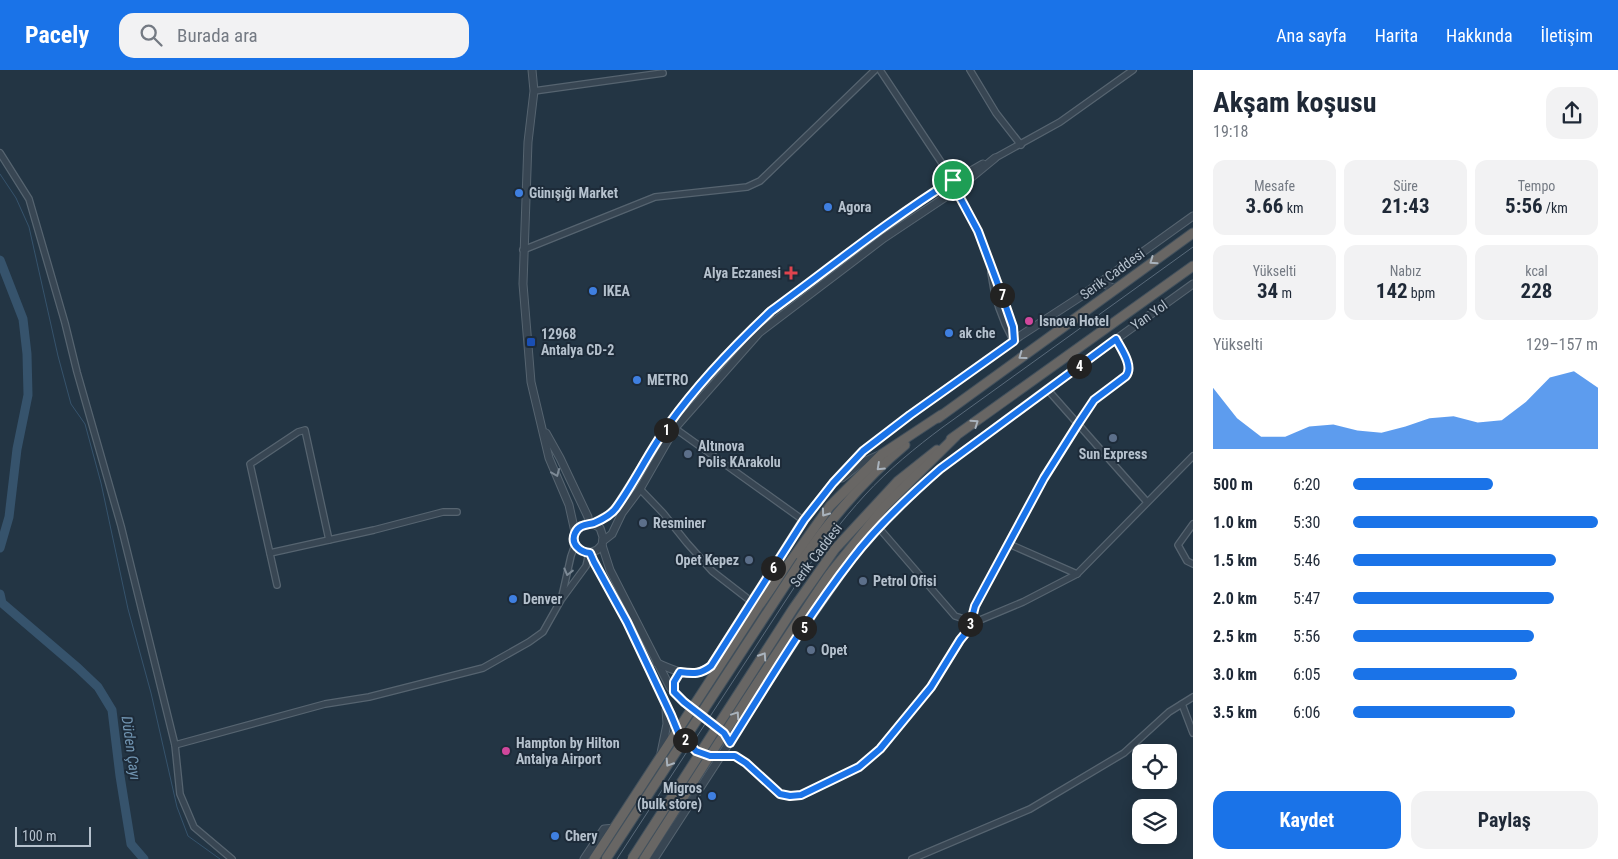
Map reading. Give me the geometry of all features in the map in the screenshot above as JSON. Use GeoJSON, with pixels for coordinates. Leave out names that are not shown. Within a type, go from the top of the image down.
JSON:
{"type":"FeatureCollection","features":[{"type":"Feature","properties":{"kind":"highway","name":"Serik Caddesi"},"geometry":{"type":"LineString","coordinates":[[606,859],[823,529],[872,475],[900,448],[941,415],[1193,233]]}},
{"type":"Feature","properties":{"kind":"highway","name":"Serik Caddesi"},"geometry":{"type":"LineString","coordinates":[[632,859],[793,609],[835,548],[898,481],[956,436],[1193,266]]}},
{"type":"Feature","properties":{"kind":"highway"},"geometry":{"type":"LineString","coordinates":[[594,859],[748,622],[830,506],[882,454],[941,415]]}},
{"type":"Feature","properties":{"kind":"highway"},"geometry":{"type":"LineString","coordinates":[[644,859],[724,733],[828,576],[845,553],[886,506],[956,436]]}},
{"type":"Feature","properties":{"kind":"street"},"geometry":{"type":"LineString","coordinates":[[532,70],[534,91],[528,142],[523,250],[524,294],[531,382],[549,458],[570,506],[575,532],[575,545],[561,600]]}},
{"type":"Feature","properties":{"kind":"street"},"geometry":{"type":"LineString","coordinates":[[523,250],[655,197],[747,187],[760,181],[875,70]]}},
{"type":"Feature","properties":{"kind":"street"},"geometry":{"type":"LineString","coordinates":[[880,70],[953,180],[956,190],[978,231],[1013,327],[1014,341]]}},
{"type":"Feature","properties":{"kind":"street"},"geometry":{"type":"LineString","coordinates":[[970,70],[996,113],[1021,145]]}},
{"type":"Feature","properties":{"kind":"street"},"geometry":{"type":"LineString","coordinates":[[591,524],[613,512],[672,426],[728,354],[771,311],[931,194],[953,180],[1021,145],[1060,122],[1133,70]]}},
{"type":"Feature","properties":{"kind":"street"},"geometry":{"type":"LineString","coordinates":[[534,91],[662,73]]}},
{"type":"Feature","properties":{"kind":"street"},"geometry":{"type":"LineString","coordinates":[[0,153],[29,199],[65,323],[121,526],[175,745],[180,794],[194,827],[232,859]]}},
{"type":"Feature","properties":{"kind":"street"},"geometry":{"type":"LineString","coordinates":[[575,545],[581,551],[590,553],[597,550],[612,534],[622,513],[640,489],[672,426],[758,332],[884,238],[956,190],[995,158]]}},
{"type":"Feature","properties":{"kind":"street"},"geometry":{"type":"LineString","coordinates":[[657,664],[680,672],[696,674],[704,672],[711,666],[804,520],[837,479],[863,451],[910,415],[1193,216]]}},
{"type":"Feature","properties":{"kind":"street"},"geometry":{"type":"LineString","coordinates":[[1100,282],[1115,289]]}},
{"type":"Feature","properties":{"kind":"street","name":"Yan Yol"},"geometry":{"type":"LineString","coordinates":[[654,859],[805,626],[852,558],[878,528],[912,493],[940,469],[1193,284]]}},
{"type":"Feature","properties":{"kind":"street"},"geometry":{"type":"LineString","coordinates":[[1087,292],[1088,308]]}},
{"type":"Feature","properties":{"kind":"street"},"geometry":{"type":"LineString","coordinates":[[1117,321],[1124,333]]}},
{"type":"Feature","properties":{"kind":"street"},"geometry":{"type":"LineString","coordinates":[[969,629],[975,606],[1044,478],[1094,400],[1128,373],[1129,367],[1116,339],[1109,337],[1104,330]]}},
{"type":"Feature","properties":{"kind":"street"},"geometry":{"type":"LineString","coordinates":[[1047,389],[1147,502]]}},
{"type":"Feature","properties":{"kind":"street"},"geometry":{"type":"LineString","coordinates":[[542,426],[560,458],[591,524]]}},
{"type":"Feature","properties":{"kind":"street"},"geometry":{"type":"LineString","coordinates":[[672,426],[804,520]]}},
{"type":"Feature","properties":{"kind":"street"},"geometry":{"type":"LineString","coordinates":[[278,585],[250,464],[298,432],[305,430],[329,540]]}},
{"type":"Feature","properties":{"kind":"street"},"geometry":{"type":"LineString","coordinates":[[837,479],[845,477],[861,463],[882,454]]}},
{"type":"Feature","properties":{"kind":"street"},"geometry":{"type":"LineString","coordinates":[[590,553],[627,622],[678,732],[696,751],[710,756],[735,756],[746,763],[780,794],[790,796],[801,795],[859,767],[880,749],[931,687],[969,629],[980,620],[1023,602],[1077,574],[1193,456]]}},
{"type":"Feature","properties":{"kind":"street"},"geometry":{"type":"LineString","coordinates":[[640,489],[712,571],[752,602]]}},
{"type":"Feature","properties":{"kind":"street"},"geometry":{"type":"LineString","coordinates":[[270,553],[443,512],[457,512]]}},
{"type":"Feature","properties":{"kind":"street"},"geometry":{"type":"LineString","coordinates":[[575,532],[584,524],[596,526],[602,532],[610,570],[657,664],[674,692],[724,733],[735,756]]}},
{"type":"Feature","properties":{"kind":"street"},"geometry":{"type":"LineString","coordinates":[[1193,524],[1178,545],[1187,561],[1193,564]]}},
{"type":"Feature","properties":{"kind":"street"},"geometry":{"type":"LineString","coordinates":[[878,528],[955,616],[961,618],[969,629]]}},
{"type":"Feature","properties":{"kind":"street"},"geometry":{"type":"LineString","coordinates":[[1009,544],[1077,574]]}},
{"type":"Feature","properties":{"kind":"street"},"geometry":{"type":"LineString","coordinates":[[175,745],[325,704],[369,697],[483,668],[544,632],[561,600],[586,566],[590,553]]}},
{"type":"Feature","properties":{"kind":"street"},"geometry":{"type":"LineString","coordinates":[[748,622],[752,602]]}},
{"type":"Feature","properties":{"kind":"street"},"geometry":{"type":"LineString","coordinates":[[674,692],[674,682],[680,672]]}},
{"type":"Feature","properties":{"kind":"street"},"geometry":{"type":"LineString","coordinates":[[912,859],[1030,809],[1124,753],[1169,712],[1193,697]]}},
{"type":"Feature","properties":{"kind":"street"},"geometry":{"type":"LineString","coordinates":[[659,761],[667,724],[666,704]]}},
{"type":"Feature","properties":{"kind":"street"},"geometry":{"type":"LineString","coordinates":[[1182,704],[1193,733]]}},
{"type":"Feature","properties":{"kind":"street"},"geometry":{"type":"LineString","coordinates":[[584,859],[604,829],[615,828]]}},
{"type":"Feature","properties":{"kind":"waterway"},"geometry":{"type":"LineString","coordinates":[[0,174],[16,198],[29,227],[58,356],[71,404],[85,424],[101,483],[128,609],[151,693],[177,807],[188,836],[220,859]]}},
{"type":"Feature","properties":{"kind":"waterway","name":"Düden Çayı"},"geometry":{"type":"LineString","coordinates":[[0,260],[23,319],[27,354],[28,395],[17,449],[9,517],[0,548]]}},
{"type":"Feature","properties":{"kind":"waterway","name":"Düden Çayı"},"geometry":{"type":"LineString","coordinates":[[0,594],[2,603],[98,687],[112,710],[131,844],[144,859]]}},
{"type":"Feature","properties":{"kind":"tram line"},"geometry":{"type":"LineString","coordinates":[[617,859],[803,574],[832,534],[865,495],[893,468],[933,435],[1193,247]]}},
{"type":"Feature","properties":{"kind":"place","name":"Günışığı Market"},"geometry":{"type":"Point","coordinates":[519,193]}},
{"type":"Feature","properties":{"kind":"place","name":"Agora"},"geometry":{"type":"Point","coordinates":[828,207]}},
{"type":"Feature","properties":{"kind":"place","name":"Alya Eczanesi"},"geometry":{"type":"Point","coordinates":[791,273]}},
{"type":"Feature","properties":{"kind":"place","name":"IKEA"},"geometry":{"type":"Point","coordinates":[593,291]}},
{"type":"Feature","properties":{"kind":"place","name":"Isnova Hotel"},"geometry":{"type":"Point","coordinates":[1029,321]}},
{"type":"Feature","properties":{"kind":"place","name":"ak che"},"geometry":{"type":"Point","coordinates":[949,333]}},
{"type":"Feature","properties":{"kind":"place","name":"12968 Antalya CD-2"},"geometry":{"type":"Point","coordinates":[531,342]}},
{"type":"Feature","properties":{"kind":"place","name":"METRO"},"geometry":{"type":"Point","coordinates":[637,380]}},
{"type":"Feature","properties":{"kind":"place","name":"Sun Express"},"geometry":{"type":"Point","coordinates":[1113,438]}},
{"type":"Feature","properties":{"kind":"place","name":"Altınova Polis KArakolu"},"geometry":{"type":"Point","coordinates":[688,454]}},
{"type":"Feature","properties":{"kind":"place","name":"Resminer"},"geometry":{"type":"Point","coordinates":[643,523]}},
{"type":"Feature","properties":{"kind":"place","name":"Opet Kepez"},"geometry":{"type":"Point","coordinates":[749,560]}},
{"type":"Feature","properties":{"kind":"place","name":"Petrol Ofisi"},"geometry":{"type":"Point","coordinates":[863,581]}},
{"type":"Feature","properties":{"kind":"place","name":"Denver"},"geometry":{"type":"Point","coordinates":[513,599]}},
{"type":"Feature","properties":{"kind":"place","name":"Opet"},"geometry":{"type":"Point","coordinates":[811,650]}},
{"type":"Feature","properties":{"kind":"place","name":"Hampton by Hilton Antalya Airport"},"geometry":{"type":"Point","coordinates":[506,751]}},
{"type":"Feature","properties":{"kind":"place","name":"Migros (bulk store)"},"geometry":{"type":"Point","coordinates":[712,796]}},
{"type":"Feature","properties":{"kind":"place","name":"Chery"},"geometry":{"type":"Point","coordinates":[555,836]}},
{"type":"Feature","properties":{"kind":"route"},"geometry":{"type":"LineString","coordinates":[[953,180],[956,190],[978,231],[1013,327],[1014,341],[863,451],[833,483],[804,520],[711,666],[704,672],[696,674],[680,672],[674,682],[674,692],[724,733],[730,743],[805,626],[852,558],[912,493],[940,469],[1116,339],[1129,367],[1129,371],[1126,376],[1094,400],[1078,424],[1044,478],[975,606],[969,629],[931,687],[880,749],[859,767],[801,795],[790,796],[780,794],[746,763],[735,756],[710,756],[696,751],[678,732],[627,622],[590,553],[581,551],[575,545],[574,535],[579,527],[584,524],[592,524],[613,512],[669,424],[728,354],[771,311],[953,180]]}}]}
